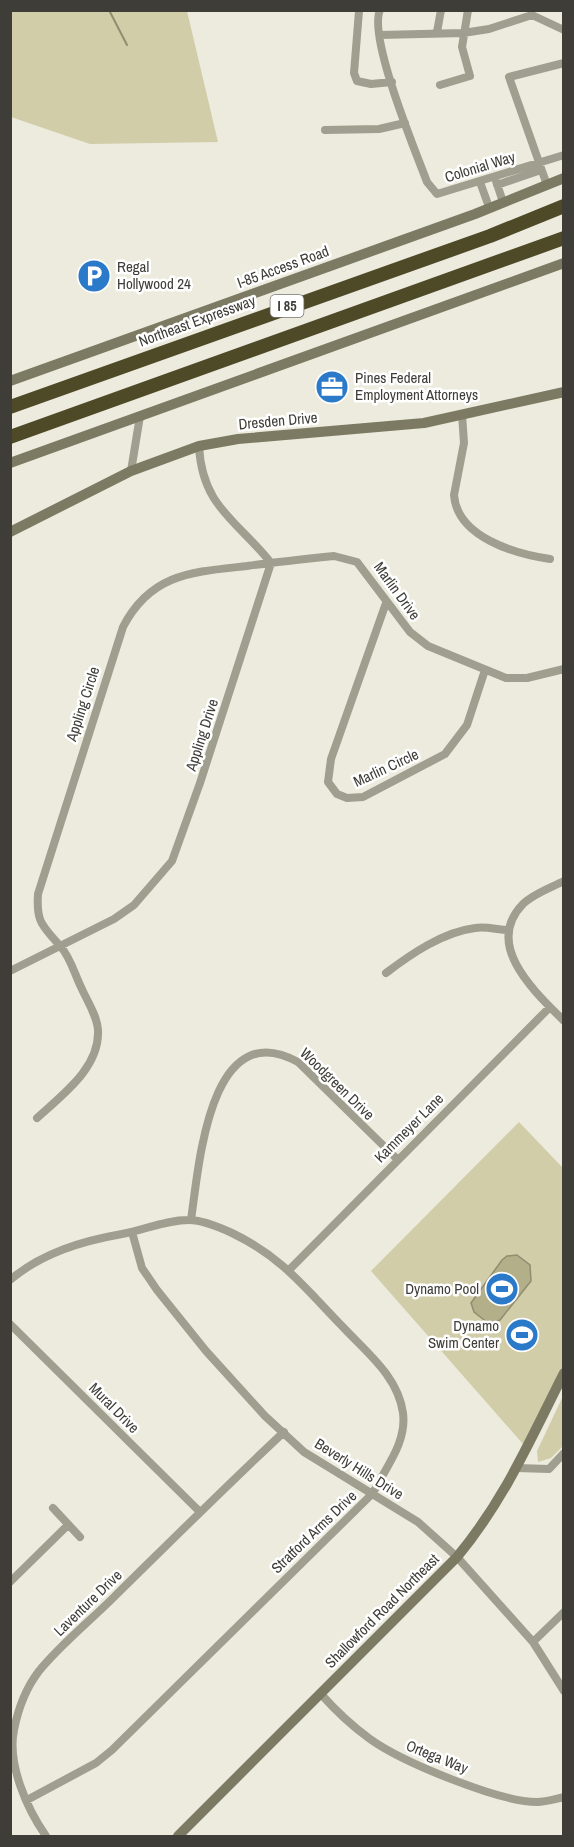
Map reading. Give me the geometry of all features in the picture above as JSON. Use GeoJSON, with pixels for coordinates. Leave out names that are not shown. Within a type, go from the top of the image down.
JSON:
{"type":"FeatureCollection","features":[{"type":"Feature","properties":{"kind":"highway","name":"Northeast Expressway"},"geometry":{"type":"LineString","coordinates":[[10,406],[260,315],[490,236],[564,206]]}},
{"type":"Feature","properties":{"kind":"highway","name":"I 85"},"geometry":{"type":"LineString","coordinates":[[10,437],[564,238]]}},
{"type":"Feature","properties":{"kind":"street","name":"Colonial Way"},"geometry":{"type":"LineString","coordinates":[[380,10],[376,19],[381,50],[427,182],[437,194],[480,182],[496,181],[539,167],[564,155]]}},
{"type":"Feature","properties":{"kind":"street"},"geometry":{"type":"LineString","coordinates":[[437,32],[441,10]]}},
{"type":"Feature","properties":{"kind":"street"},"geometry":{"type":"LineString","coordinates":[[440,85],[470,76],[462,47],[468,10]]}},
{"type":"Feature","properties":{"kind":"street"},"geometry":{"type":"LineString","coordinates":[[359,11],[354,73],[357,81],[371,84],[392,82]]}},
{"type":"Feature","properties":{"kind":"street"},"geometry":{"type":"LineString","coordinates":[[380,35],[463,33],[489,29],[532,15],[564,30]]}},
{"type":"Feature","properties":{"kind":"street","name":"Colonial Way"},"geometry":{"type":"LineString","coordinates":[[547,185],[508,77],[564,63]]}},
{"type":"Feature","properties":{"kind":"street"},"geometry":{"type":"LineString","coordinates":[[325,130],[379,129],[405,123]]}},
{"type":"Feature","properties":{"kind":"street","name":"I-85 Access Road"},"geometry":{"type":"LineString","coordinates":[[10,381],[564,178]]}},
{"type":"Feature","properties":{"kind":"street"},"geometry":{"type":"LineString","coordinates":[[496,181],[503,202]]}},
{"type":"Feature","properties":{"kind":"street"},"geometry":{"type":"LineString","coordinates":[[480,182],[489,207]]}},
{"type":"Feature","properties":{"kind":"street"},"geometry":{"type":"LineString","coordinates":[[10,463],[564,263]]}},
{"type":"Feature","properties":{"kind":"street","name":"Dresden Drive"},"geometry":{"type":"LineString","coordinates":[[10,532],[131,471],[199,446],[238,439],[424,423],[564,392]]}},
{"type":"Feature","properties":{"kind":"street"},"geometry":{"type":"LineString","coordinates":[[462,414],[464,443],[454,495],[455,503],[467,525],[481,537],[550,559]]}},
{"type":"Feature","properties":{"kind":"street"},"geometry":{"type":"LineString","coordinates":[[131,471],[140,416]]}},
{"type":"Feature","properties":{"kind":"street"},"geometry":{"type":"LineString","coordinates":[[199,446],[201,471],[209,493],[271,563]]}},
{"type":"Feature","properties":{"kind":"street","name":"Marlin Drive"},"geometry":{"type":"LineString","coordinates":[[271,563],[334,556],[348,558],[357,562],[365,570],[386,603],[410,632],[428,646],[507,678],[527,678],[564,669]]}},
{"type":"Feature","properties":{"kind":"street","name":"Appling Circle"},"geometry":{"type":"LineString","coordinates":[[37,1118],[78,1079],[96,1046],[98,1030],[95,1016],[61,947],[42,926],[37,912],[38,894],[123,627],[142,598],[174,579],[198,571],[271,563]]}},
{"type":"Feature","properties":{"kind":"street","name":"Appling Drive"},"geometry":{"type":"LineString","coordinates":[[10,971],[61,947],[134,905],[172,861],[204,772],[271,563]]}},
{"type":"Feature","properties":{"kind":"street","name":"Marlin Circle"},"geometry":{"type":"LineString","coordinates":[[386,603],[331,759],[328,782],[337,794],[347,798],[363,797],[445,754],[467,725],[485,670]]}},
{"type":"Feature","properties":{"kind":"street"},"geometry":{"type":"LineString","coordinates":[[564,881],[523,904],[509,930],[509,950],[514,962],[564,1022]]}},
{"type":"Feature","properties":{"kind":"street"},"geometry":{"type":"LineString","coordinates":[[386,973],[419,949],[463,931],[473,928],[509,930]]}},
{"type":"Feature","properties":{"kind":"street","name":"Kammeyer Lane"},"geometry":{"type":"LineString","coordinates":[[289,1270],[550,1007]]}},
{"type":"Feature","properties":{"kind":"street","name":"Woodgreen Drive"},"geometry":{"type":"LineString","coordinates":[[191,1220],[202,1144],[212,1110],[224,1080],[234,1066],[242,1059],[256,1053],[285,1054],[298,1062],[397,1159]]}},
{"type":"Feature","properties":{"kind":"street","name":"Stratford Arms Drive"},"geometry":{"type":"LineString","coordinates":[[10,1280],[22,1270],[54,1253],[163,1222],[191,1220],[218,1227],[254,1244],[289,1270],[386,1371],[397,1393],[403,1414],[399,1441],[373,1493],[111,1750],[96,1763],[27,1800]]}},
{"type":"Feature","properties":{"kind":"street","name":"Beverly Hills Drive"},"geometry":{"type":"LineString","coordinates":[[132,1232],[142,1268],[157,1290],[206,1351],[265,1416],[304,1452],[418,1522],[457,1557],[533,1642],[564,1691]]}},
{"type":"Feature","properties":{"kind":"street","name":"Mural Drive"},"geometry":{"type":"LineString","coordinates":[[10,1324],[199,1511]]}},
{"type":"Feature","properties":{"kind":"street","name":"Shallowford Road Northeast"},"geometry":{"type":"LineString","coordinates":[[178,1836],[457,1557],[486,1523],[518,1468],[564,1373]]}},
{"type":"Feature","properties":{"kind":"street","name":"Laventure Drive"},"geometry":{"type":"LineString","coordinates":[[46,1836],[27,1800],[12,1747],[21,1705],[39,1672],[199,1511],[284,1432]]}},
{"type":"Feature","properties":{"kind":"street"},"geometry":{"type":"LineString","coordinates":[[518,1468],[549,1469],[564,1453]]}},
{"type":"Feature","properties":{"kind":"street"},"geometry":{"type":"LineString","coordinates":[[52,1508],[80,1537]]}},
{"type":"Feature","properties":{"kind":"street"},"geometry":{"type":"LineString","coordinates":[[10,1582],[68,1525]]}},
{"type":"Feature","properties":{"kind":"street"},"geometry":{"type":"LineString","coordinates":[[533,1642],[564,1612]]}},
{"type":"Feature","properties":{"kind":"street","name":"Ortega Way"},"geometry":{"type":"LineString","coordinates":[[321,1693],[337,1712],[371,1740],[416,1765],[511,1798],[536,1802],[564,1797]]}},
{"type":"Feature","properties":{"kind":"shaded area"},"geometry":{"type":"Polygon","coordinates":[[[11,10],[187,11],[218,142],[90,144],[11,117],[11,10]]]}},
{"type":"Feature","properties":{"kind":"shaded area"},"geometry":{"type":"Polygon","coordinates":[[[519,1122],[563,1168],[563,1374],[530,1452],[371,1271],[519,1122]]]}},
{"type":"Feature","properties":{"kind":"shaded area","name":"Dynamo Pool"},"geometry":{"type":"Polygon","coordinates":[[[517,1255],[530,1265],[531,1281],[500,1320],[488,1323],[474,1312],[471,1303],[502,1260],[507,1256],[517,1255]]]}},
{"type":"Feature","properties":{"kind":"shaded area"},"geometry":{"type":"Polygon","coordinates":[[[563,1396],[563,1446],[551,1458],[538,1462],[537,1451],[563,1396]]]}},
{"type":"Feature","properties":{"kind":"waterway"},"geometry":{"type":"LineString","coordinates":[[109,10],[127,45]]}},
{"type":"Feature","properties":{"kind":"place","name":"Regal Hollywood 24"},"geometry":{"type":"Point","coordinates":[94,276]}},
{"type":"Feature","properties":{"kind":"place","name":"Pines Federal Employment Attorneys"},"geometry":{"type":"Point","coordinates":[332,387]}},
{"type":"Feature","properties":{"kind":"place","name":"Dynamo Pool"},"geometry":{"type":"Point","coordinates":[502,1289]}},
{"type":"Feature","properties":{"kind":"place","name":"Dynamo Swim Center"},"geometry":{"type":"Point","coordinates":[522,1335]}}]}
